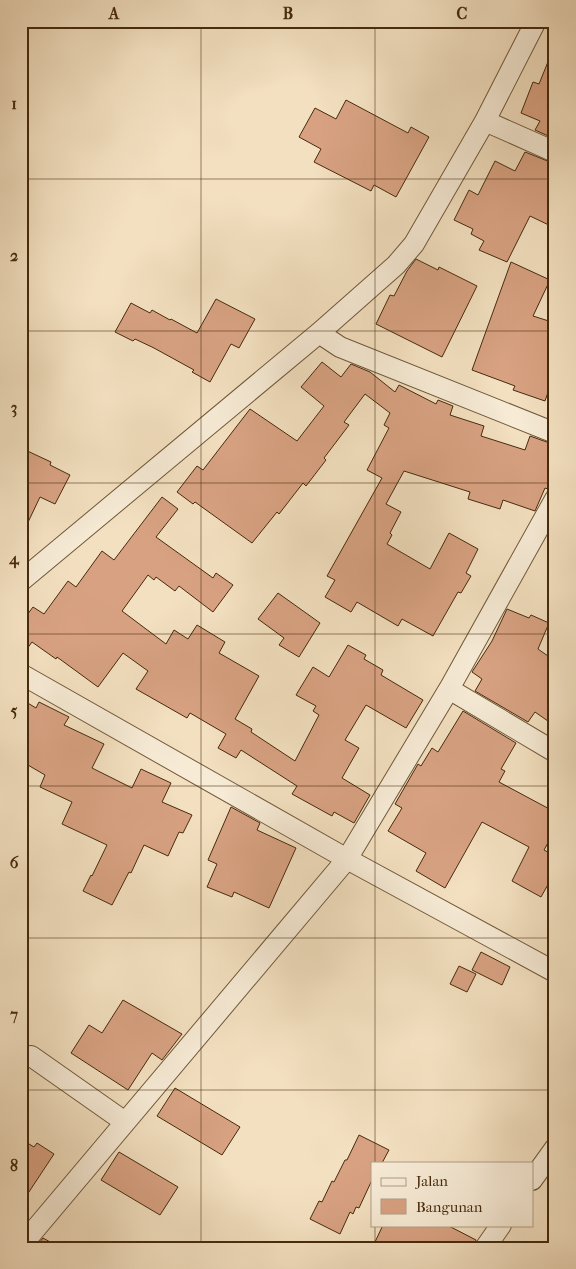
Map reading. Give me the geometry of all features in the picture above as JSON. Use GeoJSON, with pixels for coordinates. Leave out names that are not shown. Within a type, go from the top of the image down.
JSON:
{"type":"FeatureCollection","features":[{"type":"Feature","properties":{"kind":"street"},"geometry":{"type":"LineString","coordinates":[[21,582],[319,333],[396,265],[414,244],[485,120],[536,21]]}},
{"type":"Feature","properties":{"kind":"street"},"geometry":{"type":"LineString","coordinates":[[485,120],[555,152]]}},
{"type":"Feature","properties":{"kind":"street"},"geometry":{"type":"LineString","coordinates":[[319,333],[340,346],[555,433]]}},
{"type":"Feature","properties":{"kind":"street"},"geometry":{"type":"LineString","coordinates":[[21,1246],[347,859],[448,689],[555,499]]}},
{"type":"Feature","properties":{"kind":"street"},"geometry":{"type":"LineString","coordinates":[[21,674],[347,859],[555,972]]}},
{"type":"Feature","properties":{"kind":"street"},"geometry":{"type":"LineString","coordinates":[[448,689],[555,752]]}},
{"type":"Feature","properties":{"kind":"street"},"geometry":{"type":"LineString","coordinates":[[31,1056],[125,1122]]}},
{"type":"Feature","properties":{"kind":"street"},"geometry":{"type":"LineString","coordinates":[[534,1177],[555,1148]]}},
{"type":"Feature","properties":{"kind":"street"},"geometry":{"type":"LineString","coordinates":[[485,1248],[500,1226]]}},
{"type":"Feature","properties":{"kind":"building"},"geometry":{"type":"Polygon","coordinates":[[[554,47],[555,139],[535,130],[540,121],[521,113],[533,82],[539,84],[554,47]]]}},
{"type":"Feature","properties":{"kind":"building"},"geometry":{"type":"Polygon","coordinates":[[[346,100],[408,133],[411,127],[429,137],[396,197],[374,185],[371,191],[314,162],[321,149],[299,137],[315,108],[336,119],[346,100]]]}},
{"type":"Feature","properties":{"kind":"building"},"geometry":{"type":"Polygon","coordinates":[[[525,152],[555,164],[555,228],[530,216],[507,262],[479,250],[484,241],[471,234],[473,229],[454,220],[469,190],[478,195],[495,161],[515,171],[525,152]]]}},
{"type":"Feature","properties":{"kind":"building"},"geometry":{"type":"Polygon","coordinates":[[[416,259],[438,270],[439,267],[477,286],[442,357],[376,324],[390,295],[394,296],[407,271],[416,259]]]}},
{"type":"Feature","properties":{"kind":"building"},"geometry":{"type":"Polygon","coordinates":[[[511,262],[550,280],[533,316],[555,323],[555,372],[545,401],[513,390],[515,386],[472,370],[511,262]]]}},
{"type":"Feature","properties":{"kind":"building"},"geometry":{"type":"Polygon","coordinates":[[[216,299],[255,319],[239,348],[231,344],[210,382],[192,372],[194,370],[154,348],[115,332],[131,303],[150,313],[152,310],[197,333],[216,299]]]}},
{"type":"Feature","properties":{"kind":"building"},"geometry":{"type":"Polygon","coordinates":[[[322,362],[341,377],[351,364],[370,372],[395,392],[399,385],[436,404],[438,400],[453,406],[450,415],[484,426],[481,436],[525,450],[530,436],[555,445],[555,467],[548,489],[545,488],[535,511],[503,500],[500,509],[468,499],[470,492],[404,471],[386,504],[401,512],[390,533],[392,535],[387,544],[430,569],[449,533],[478,549],[466,573],[471,576],[461,593],[458,592],[433,636],[402,619],[398,626],[357,602],[351,612],[325,597],[335,580],[327,576],[382,478],[367,470],[389,428],[384,425],[390,413],[365,394],[344,422],[349,425],[324,458],[326,460],[306,486],[303,483],[279,514],[277,512],[252,543],[195,502],[193,504],[177,492],[197,466],[203,470],[250,409],[297,441],[324,406],[301,387],[322,362]]]}},
{"type":"Feature","properties":{"kind":"building"},"geometry":{"type":"Polygon","coordinates":[[[21,448],[51,462],[50,465],[70,475],[55,504],[40,497],[21,537],[21,448]]]}},
{"type":"Feature","properties":{"kind":"building"},"geometry":{"type":"Polygon","coordinates":[[[162,497],[178,509],[156,537],[213,578],[216,573],[233,585],[213,612],[179,586],[175,591],[156,577],[154,580],[148,575],[122,611],[166,644],[174,630],[188,639],[197,625],[225,642],[219,653],[259,676],[235,719],[252,729],[251,732],[295,761],[319,715],[313,711],[316,706],[296,695],[313,667],[329,677],[348,645],[366,655],[364,659],[383,670],[381,675],[423,700],[406,728],[366,705],[345,740],[359,748],[342,778],[370,795],[354,823],[334,812],[332,816],[292,794],[297,786],[241,750],[236,758],[218,748],[226,734],[190,713],[187,718],[136,689],[148,671],[123,653],[98,687],[57,657],[56,659],[32,642],[21,657],[21,623],[33,607],[44,614],[68,581],[76,587],[102,551],[114,560],[162,497]]]}},
{"type":"Feature","properties":{"kind":"building"},"geometry":{"type":"Polygon","coordinates":[[[278,593],[320,623],[299,657],[279,645],[284,638],[258,619],[278,593]]]}},
{"type":"Feature","properties":{"kind":"building"},"geometry":{"type":"Polygon","coordinates":[[[507,609],[529,618],[531,615],[549,623],[538,649],[555,661],[555,726],[535,712],[528,722],[475,691],[482,679],[472,672],[492,641],[507,609]]]}},
{"type":"Feature","properties":{"kind":"building"},"geometry":{"type":"Polygon","coordinates":[[[21,699],[36,708],[39,702],[69,717],[64,725],[104,744],[92,768],[132,788],[141,769],[171,783],[162,802],[192,815],[183,833],[179,832],[168,856],[144,845],[131,873],[129,872],[112,905],[83,891],[107,845],[62,824],[72,802],[40,787],[45,775],[21,761],[21,699]]]}},
{"type":"Feature","properties":{"kind":"building"},"geometry":{"type":"Polygon","coordinates":[[[463,711],[516,743],[501,769],[505,771],[499,782],[555,812],[555,830],[544,850],[555,856],[555,872],[541,897],[512,881],[529,847],[482,822],[445,888],[416,871],[426,853],[388,831],[402,808],[395,804],[418,764],[421,766],[432,748],[438,752],[463,711]]]}},
{"type":"Feature","properties":{"kind":"building"},"geometry":{"type":"Polygon","coordinates":[[[231,807],[260,823],[257,830],[296,848],[269,908],[234,892],[232,897],[207,887],[217,864],[208,860],[231,807]]]}},
{"type":"Feature","properties":{"kind":"building"},"geometry":{"type":"Polygon","coordinates":[[[481,952],[510,967],[502,985],[472,970],[481,952]]]}},
{"type":"Feature","properties":{"kind":"building"},"geometry":{"type":"Polygon","coordinates":[[[459,966],[476,974],[467,992],[450,984],[459,966]]]}},
{"type":"Feature","properties":{"kind":"building"},"geometry":{"type":"Polygon","coordinates":[[[123,1000],[182,1034],[162,1060],[152,1053],[128,1090],[71,1053],[89,1025],[102,1033],[123,1000]]]}},
{"type":"Feature","properties":{"kind":"building"},"geometry":{"type":"Polygon","coordinates":[[[175,1088],[240,1127],[222,1155],[157,1116],[175,1088]]]}},
{"type":"Feature","properties":{"kind":"building"},"geometry":{"type":"Polygon","coordinates":[[[359,1135],[389,1150],[383,1162],[371,1162],[371,1182],[359,1208],[356,1207],[353,1214],[350,1212],[340,1234],[310,1219],[319,1201],[322,1202],[332,1181],[334,1182],[345,1160],[347,1160],[359,1135]]]}},
{"type":"Feature","properties":{"kind":"building"},"geometry":{"type":"Polygon","coordinates":[[[21,1139],[34,1147],[37,1143],[54,1154],[21,1204],[21,1139]]]}},
{"type":"Feature","properties":{"kind":"building"},"geometry":{"type":"Polygon","coordinates":[[[119,1152],[178,1187],[160,1215],[101,1180],[119,1152]]]}},
{"type":"Feature","properties":{"kind":"building"},"geometry":{"type":"Polygon","coordinates":[[[383,1226],[449,1226],[476,1240],[473,1248],[387,1248],[375,1242],[383,1226]]]}},
{"type":"Feature","properties":{"kind":"building"},"geometry":{"type":"Polygon","coordinates":[[[43,1238],[61,1248],[35,1248],[43,1238]]]}}]}
